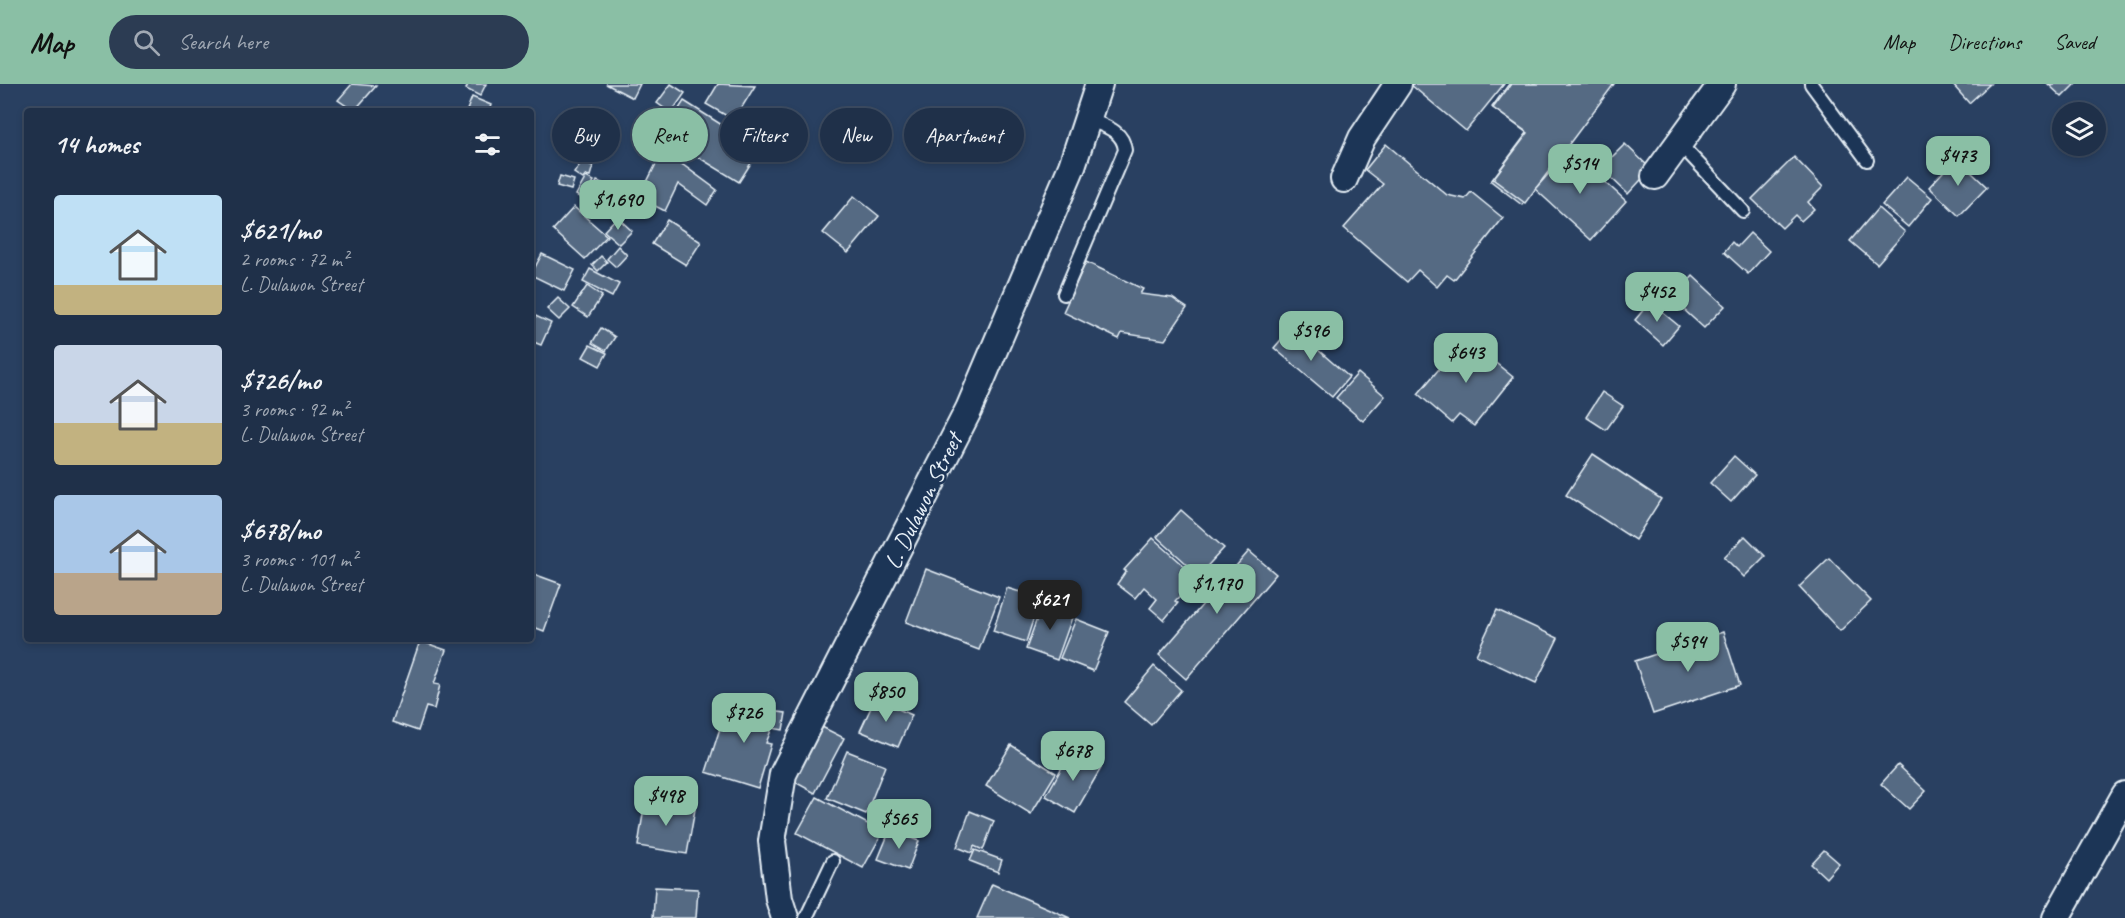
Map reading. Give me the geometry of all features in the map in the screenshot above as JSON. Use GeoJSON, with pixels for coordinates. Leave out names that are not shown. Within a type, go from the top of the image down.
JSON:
{"type":"FeatureCollection","features":[{"type":"Feature","properties":{"kind":"street","name":"L. Dulawon Street"},"geometry":{"type":"LineString","coordinates":[[785,918],[779,899],[772,841],[783,774],[969,409],[1072,166],[1100,84]]}},
{"type":"Feature","properties":{"kind":"street"},"geometry":{"type":"LineString","coordinates":[[1344,179],[1362,138],[1398,84]]}},
{"type":"Feature","properties":{"kind":"street"},"geometry":{"type":"LineString","coordinates":[[1655,176],[1722,84]]}},
{"type":"Feature","properties":{"kind":"street"},"geometry":{"type":"LineString","coordinates":[[2056,918],[2116,827],[2125,795]]}},
{"type":"Feature","properties":{"kind":"lane"},"geometry":{"type":"LineString","coordinates":[[1811,84],[1868,160]]}},
{"type":"Feature","properties":{"kind":"lane"},"geometry":{"type":"LineString","coordinates":[[1064,294],[1125,150],[1121,136],[1088,119]]}},
{"type":"Feature","properties":{"kind":"lane"},"geometry":{"type":"LineString","coordinates":[[1679,143],[1743,211]]}},
{"type":"Feature","properties":{"kind":"lane"},"geometry":{"type":"LineString","coordinates":[[806,918],[833,861]]}},
{"type":"Feature","properties":{"kind":"building"},"geometry":{"type":"Polygon","coordinates":[[[352,84],[376,86],[357,108],[350,108],[338,100],[352,84]]]}},
{"type":"Feature","properties":{"kind":"building"},"geometry":{"type":"Polygon","coordinates":[[[468,84],[486,84],[480,96],[466,89],[468,84]]]}},
{"type":"Feature","properties":{"kind":"building"},"geometry":{"type":"Polygon","coordinates":[[[606,84],[640,84],[633,98],[606,84]]]}},
{"type":"Feature","properties":{"kind":"building"},"geometry":{"type":"Polygon","coordinates":[[[671,84],[685,93],[674,108],[664,108],[657,103],[671,84]]]}},
{"type":"Feature","properties":{"kind":"building"},"geometry":{"type":"Polygon","coordinates":[[[718,84],[755,86],[741,108],[720,108],[720,112],[706,104],[718,84]]]}},
{"type":"Feature","properties":{"kind":"building"},"geometry":{"type":"Polygon","coordinates":[[[1410,84],[1504,84],[1466,131],[1410,84]]]}},
{"type":"Feature","properties":{"kind":"building"},"geometry":{"type":"Polygon","coordinates":[[[1509,84],[1604,84],[1610,88],[1522,205],[1491,181],[1527,133],[1492,107],[1509,84]]]}},
{"type":"Feature","properties":{"kind":"building"},"geometry":{"type":"Polygon","coordinates":[[[1511,84],[1614,84],[1525,203],[1493,179],[1528,133],[1493,108],[1511,84]]]}},
{"type":"Feature","properties":{"kind":"building"},"geometry":{"type":"Polygon","coordinates":[[[1952,84],[1990,84],[1969,103],[1952,84]]]}},
{"type":"Feature","properties":{"kind":"building"},"geometry":{"type":"Polygon","coordinates":[[[2048,84],[2075,84],[2062,97],[2048,84]]]}},
{"type":"Feature","properties":{"kind":"building"},"geometry":{"type":"Polygon","coordinates":[[[472,97],[491,105],[490,108],[468,108],[472,97]]]}},
{"type":"Feature","properties":{"kind":"building"},"geometry":{"type":"Polygon","coordinates":[[[684,101],[695,108],[679,108],[684,101]]]}},
{"type":"Feature","properties":{"kind":"building"},"geometry":{"type":"Polygon","coordinates":[[[708,116],[720,124],[720,162],[752,162],[739,182],[706,162],[708,116]]]}},
{"type":"Feature","properties":{"kind":"building"},"geometry":{"type":"Polygon","coordinates":[[[1386,144],[1447,195],[1465,199],[1471,192],[1503,218],[1454,280],[1447,275],[1437,287],[1418,270],[1407,282],[1344,228],[1383,184],[1365,170],[1386,144]]]}},
{"type":"Feature","properties":{"kind":"building"},"geometry":{"type":"Polygon","coordinates":[[[1625,144],[1651,169],[1628,194],[1601,168],[1625,144]]]}},
{"type":"Feature","properties":{"kind":"building"},"geometry":{"type":"Polygon","coordinates":[[[1570,150],[1626,201],[1591,240],[1535,189],[1570,150]]]}},
{"type":"Feature","properties":{"kind":"building"},"geometry":{"type":"Polygon","coordinates":[[[1794,157],[1823,187],[1808,202],[1814,209],[1801,221],[1795,215],[1782,228],[1752,199],[1794,157]]]}},
{"type":"Feature","properties":{"kind":"building"},"geometry":{"type":"Polygon","coordinates":[[[1956,158],[1987,187],[1959,216],[1929,187],[1956,158]]]}},
{"type":"Feature","properties":{"kind":"building"},"geometry":{"type":"Polygon","coordinates":[[[581,162],[593,166],[590,176],[586,175],[583,179],[574,173],[581,162]]]}},
{"type":"Feature","properties":{"kind":"building"},"geometry":{"type":"Polygon","coordinates":[[[657,162],[675,162],[683,165],[717,190],[707,205],[678,184],[665,211],[639,198],[657,162]]]}},
{"type":"Feature","properties":{"kind":"building"},"geometry":{"type":"Polygon","coordinates":[[[560,176],[574,180],[571,190],[557,186],[560,176]]]}},
{"type":"Feature","properties":{"kind":"building"},"geometry":{"type":"Polygon","coordinates":[[[586,177],[594,181],[584,200],[576,195],[586,177]]]}},
{"type":"Feature","properties":{"kind":"building"},"geometry":{"type":"Polygon","coordinates":[[[1907,177],[1932,198],[1908,227],[1882,205],[1907,177]]]}},
{"type":"Feature","properties":{"kind":"building"},"geometry":{"type":"Polygon","coordinates":[[[597,181],[611,187],[607,198],[601,196],[598,203],[589,199],[597,181]]]}},
{"type":"Feature","properties":{"kind":"building"},"geometry":{"type":"Polygon","coordinates":[[[854,196],[879,216],[848,253],[823,233],[854,196]]]}},
{"type":"Feature","properties":{"kind":"building"},"geometry":{"type":"Polygon","coordinates":[[[574,207],[607,236],[585,259],[553,230],[574,207]]]}},
{"type":"Feature","properties":{"kind":"building"},"geometry":{"type":"Polygon","coordinates":[[[1878,208],[1905,232],[1877,264],[1850,241],[1878,208]]]}},
{"type":"Feature","properties":{"kind":"building"},"geometry":{"type":"Polygon","coordinates":[[[617,217],[632,231],[619,244],[604,231],[617,217]]]}},
{"type":"Feature","properties":{"kind":"building"},"geometry":{"type":"Polygon","coordinates":[[[667,220],[701,242],[686,265],[652,244],[667,220]]]}},
{"type":"Feature","properties":{"kind":"building"},"geometry":{"type":"Polygon","coordinates":[[[1750,233],[1769,251],[1748,274],[1724,252],[1732,242],[1737,247],[1750,233]]]}},
{"type":"Feature","properties":{"kind":"building"},"geometry":{"type":"Polygon","coordinates":[[[618,246],[627,255],[616,267],[607,259],[618,246]]]}},
{"type":"Feature","properties":{"kind":"building"},"geometry":{"type":"Polygon","coordinates":[[[542,254],[575,270],[564,291],[534,276],[534,269],[542,254]]]}},
{"type":"Feature","properties":{"kind":"building"},"geometry":{"type":"Polygon","coordinates":[[[601,256],[607,262],[598,271],[592,265],[601,256]]]}},
{"type":"Feature","properties":{"kind":"building"},"geometry":{"type":"Polygon","coordinates":[[[1086,262],[1143,289],[1140,294],[1172,298],[1187,308],[1165,340],[1122,333],[1119,339],[1063,312],[1086,262]]]}},
{"type":"Feature","properties":{"kind":"building"},"geometry":{"type":"Polygon","coordinates":[[[590,269],[619,284],[612,297],[583,282],[590,269]]]}},
{"type":"Feature","properties":{"kind":"building"},"geometry":{"type":"Polygon","coordinates":[[[1693,276],[1725,306],[1704,328],[1672,299],[1693,276]]]}},
{"type":"Feature","properties":{"kind":"building"},"geometry":{"type":"Polygon","coordinates":[[[587,286],[602,296],[588,317],[573,307],[587,286]]]}},
{"type":"Feature","properties":{"kind":"building"},"geometry":{"type":"Polygon","coordinates":[[[558,298],[570,309],[559,320],[547,309],[558,298]]]}},
{"type":"Feature","properties":{"kind":"building"},"geometry":{"type":"Polygon","coordinates":[[[1650,302],[1679,326],[1663,345],[1635,320],[1650,302]]]}},
{"type":"Feature","properties":{"kind":"building"},"geometry":{"type":"Polygon","coordinates":[[[534,315],[551,323],[541,345],[534,342],[534,315]]]}},
{"type":"Feature","properties":{"kind":"building"},"geometry":{"type":"Polygon","coordinates":[[[1292,327],[1349,377],[1332,397],[1274,348],[1292,327]]]}},
{"type":"Feature","properties":{"kind":"building"},"geometry":{"type":"Polygon","coordinates":[[[601,328],[615,337],[606,351],[592,343],[601,328]]]}},
{"type":"Feature","properties":{"kind":"building"},"geometry":{"type":"Polygon","coordinates":[[[1465,338],[1513,377],[1474,426],[1459,415],[1452,423],[1418,394],[1465,338]]]}},
{"type":"Feature","properties":{"kind":"building"},"geometry":{"type":"Polygon","coordinates":[[[590,345],[607,353],[600,366],[583,357],[590,345]]]}},
{"type":"Feature","properties":{"kind":"building"},"geometry":{"type":"Polygon","coordinates":[[[1358,373],[1385,396],[1363,421],[1336,398],[1358,373]]]}},
{"type":"Feature","properties":{"kind":"building"},"geometry":{"type":"Polygon","coordinates":[[[1602,392],[1623,406],[1606,430],[1586,417],[1602,392]]]}},
{"type":"Feature","properties":{"kind":"building"},"geometry":{"type":"Polygon","coordinates":[[[1593,454],[1661,499],[1635,540],[1566,495],[1593,454]]]}},
{"type":"Feature","properties":{"kind":"building"},"geometry":{"type":"Polygon","coordinates":[[[1734,456],[1755,475],[1731,502],[1710,483],[1734,456]]]}},
{"type":"Feature","properties":{"kind":"building"},"geometry":{"type":"Polygon","coordinates":[[[1181,510],[1224,548],[1199,575],[1157,537],[1181,510]]]}},
{"type":"Feature","properties":{"kind":"building"},"geometry":{"type":"Polygon","coordinates":[[[1745,536],[1765,556],[1744,577],[1724,557],[1745,536]]]}},
{"type":"Feature","properties":{"kind":"building"},"geometry":{"type":"Polygon","coordinates":[[[1153,538],[1197,577],[1175,601],[1178,603],[1164,620],[1150,608],[1157,599],[1144,587],[1135,598],[1117,584],[1126,571],[1124,570],[1153,538]]]}},
{"type":"Feature","properties":{"kind":"building"},"geometry":{"type":"Polygon","coordinates":[[[1249,551],[1276,574],[1186,679],[1159,655],[1249,551]]]}},
{"type":"Feature","properties":{"kind":"building"},"geometry":{"type":"Polygon","coordinates":[[[1829,558],[1871,601],[1840,631],[1799,587],[1829,558]]]}},
{"type":"Feature","properties":{"kind":"building"},"geometry":{"type":"Polygon","coordinates":[[[926,569],[999,597],[979,650],[906,622],[926,569]]]}},
{"type":"Feature","properties":{"kind":"building"},"geometry":{"type":"Polygon","coordinates":[[[534,574],[561,584],[544,631],[534,627],[534,574]]]}},
{"type":"Feature","properties":{"kind":"building"},"geometry":{"type":"Polygon","coordinates":[[[1007,588],[1040,598],[1026,642],[993,631],[1007,588]]]}},
{"type":"Feature","properties":{"kind":"building"},"geometry":{"type":"Polygon","coordinates":[[[1043,602],[1074,612],[1057,660],[1026,649],[1043,602]]]}},
{"type":"Feature","properties":{"kind":"building"},"geometry":{"type":"Polygon","coordinates":[[[1497,610],[1558,638],[1536,683],[1476,655],[1497,610]]]}},
{"type":"Feature","properties":{"kind":"building"},"geometry":{"type":"Polygon","coordinates":[[[1076,619],[1109,632],[1093,671],[1060,658],[1076,619]]]}},
{"type":"Feature","properties":{"kind":"building"},"geometry":{"type":"Polygon","coordinates":[[[1723,632],[1740,685],[1653,714],[1635,661],[1723,632]]]}},
{"type":"Feature","properties":{"kind":"building"},"geometry":{"type":"Polygon","coordinates":[[[420,642],[446,650],[434,684],[440,685],[434,709],[426,707],[418,731],[392,722],[420,642]]]}},
{"type":"Feature","properties":{"kind":"building"},"geometry":{"type":"Polygon","coordinates":[[[1154,666],[1181,690],[1151,725],[1124,702],[1154,666]]]}},
{"type":"Feature","properties":{"kind":"building"},"geometry":{"type":"Polygon","coordinates":[[[875,699],[912,715],[898,747],[860,731],[875,699]]]}},
{"type":"Feature","properties":{"kind":"building"},"geometry":{"type":"Polygon","coordinates":[[[725,705],[786,713],[783,730],[772,728],[766,743],[771,744],[758,788],[706,772],[725,705]]]}},
{"type":"Feature","properties":{"kind":"building"},"geometry":{"type":"Polygon","coordinates":[[[822,727],[844,738],[815,793],[793,781],[822,727]]]}},
{"type":"Feature","properties":{"kind":"building"},"geometry":{"type":"Polygon","coordinates":[[[1011,745],[1056,773],[1031,814],[986,786],[1011,745]]]}},
{"type":"Feature","properties":{"kind":"building"},"geometry":{"type":"Polygon","coordinates":[[[847,751],[885,766],[866,814],[827,798],[847,751]]]}},
{"type":"Feature","properties":{"kind":"building"},"geometry":{"type":"Polygon","coordinates":[[[1071,751],[1101,768],[1075,813],[1046,796],[1071,751]]]}},
{"type":"Feature","properties":{"kind":"building"},"geometry":{"type":"Polygon","coordinates":[[[1898,765],[1926,791],[1909,809],[1881,784],[1898,765]]]}},
{"type":"Feature","properties":{"kind":"building"},"geometry":{"type":"Polygon","coordinates":[[[817,797],[883,832],[863,868],[797,833],[817,797]]]}},
{"type":"Feature","properties":{"kind":"building"},"geometry":{"type":"Polygon","coordinates":[[[645,801],[695,809],[687,854],[638,846],[645,801]]]}},
{"type":"Feature","properties":{"kind":"building"},"geometry":{"type":"Polygon","coordinates":[[[970,811],[994,821],[983,850],[974,846],[972,853],[957,847],[970,811]]]}},
{"type":"Feature","properties":{"kind":"building"},"geometry":{"type":"Polygon","coordinates":[[[890,830],[919,841],[908,870],[878,859],[890,830]]]}},
{"type":"Feature","properties":{"kind":"building"},"geometry":{"type":"Polygon","coordinates":[[[975,850],[1002,860],[998,872],[970,861],[975,850]]]}},
{"type":"Feature","properties":{"kind":"building"},"geometry":{"type":"Polygon","coordinates":[[[1824,850],[1839,863],[1826,878],[1811,864],[1824,850]]]}},
{"type":"Feature","properties":{"kind":"building"},"geometry":{"type":"Polygon","coordinates":[[[992,884],[1070,918],[977,918],[992,884]]]}},
{"type":"Feature","properties":{"kind":"building"},"geometry":{"type":"Polygon","coordinates":[[[655,887],[698,889],[696,918],[653,918],[655,887]]]}}]}
